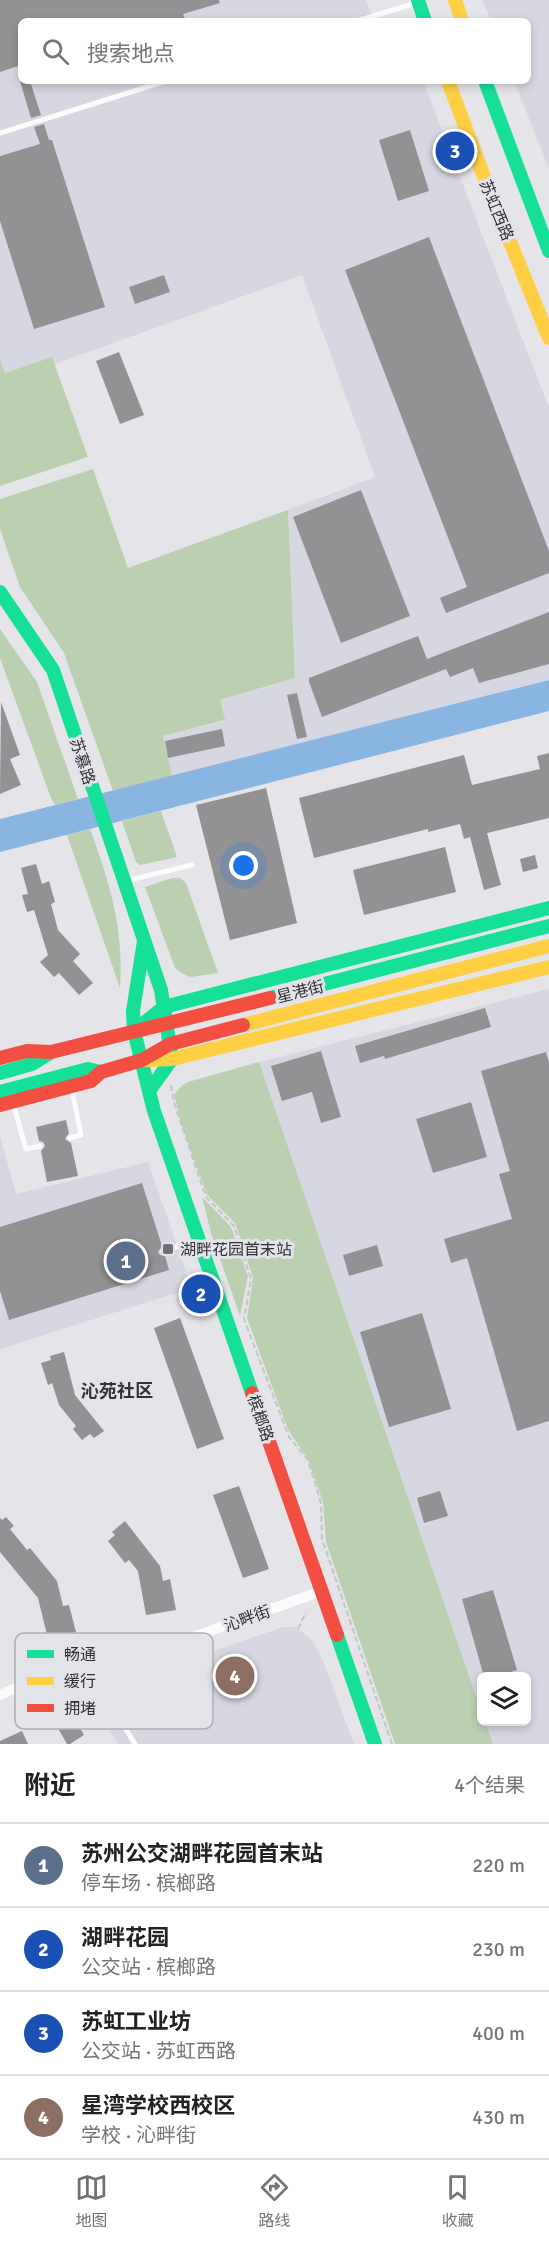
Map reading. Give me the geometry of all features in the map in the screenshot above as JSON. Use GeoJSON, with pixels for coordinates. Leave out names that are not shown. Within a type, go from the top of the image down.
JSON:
{"type":"FeatureCollection","features":[{"type":"Feature","properties":{"kind":"main road"},"geometry":{"type":"LineString","coordinates":[[454,0],[461,18]]}},
{"type":"Feature","properties":{"kind":"main road"},"geometry":{"type":"LineString","coordinates":[[420,1],[424,18]]}},
{"type":"Feature","properties":{"kind":"main road","name":"苏虹西路"},"geometry":{"type":"LineString","coordinates":[[449,84],[486,185],[549,338]]}},
{"type":"Feature","properties":{"kind":"main road","name":"苏虹西路"},"geometry":{"type":"LineString","coordinates":[[486,84],[549,251]]}},
{"type":"Feature","properties":{"kind":"main road","name":"苏慕路"},"geometry":{"type":"LineString","coordinates":[[0,592],[53,670],[161,990],[172,1059]]}},
{"type":"Feature","properties":{"kind":"main road"},"geometry":{"type":"LineString","coordinates":[[134,1031],[164,1008],[549,908]]}},
{"type":"Feature","properties":{"kind":"main road","name":"星港街"},"geometry":{"type":"LineString","coordinates":[[0,1058],[27,1051],[51,1052],[549,926]]}},
{"type":"Feature","properties":{"kind":"main road","name":"苏慕路"},"geometry":{"type":"LineString","coordinates":[[144,941],[135,995],[134,1031],[148,1091]]}},
{"type":"Feature","properties":{"kind":"main road","name":"星港街"},"geometry":{"type":"LineString","coordinates":[[6,1103],[91,1082],[101,1072],[142,1060],[170,1044],[549,946]]}},
{"type":"Feature","properties":{"kind":"main road"},"geometry":{"type":"LineString","coordinates":[[142,1060],[172,1059],[549,967]]}},
{"type":"Feature","properties":{"kind":"main road","name":"星港街"},"geometry":{"type":"LineString","coordinates":[[0,1072],[32,1064],[51,1052]]}},
{"type":"Feature","properties":{"kind":"main road"},"geometry":{"type":"LineString","coordinates":[[148,1091],[172,1059]]}},
{"type":"Feature","properties":{"kind":"main road","name":"星港街"},"geometry":{"type":"LineString","coordinates":[[0,1092],[88,1069],[101,1072]]}},
{"type":"Feature","properties":{"kind":"main road","name":"槟榔路"},"geometry":{"type":"LineString","coordinates":[[148,1091],[375,1744]]}},
{"type":"Feature","properties":{"kind":"street","name":"沁畔街"},"geometry":{"type":"LineString","coordinates":[[203,1633],[321,1592]]}},
{"type":"Feature","properties":{"kind":"street","name":"沁畔街"},"geometry":{"type":"LineString","coordinates":[[0,1695],[15,1688]]}},
{"type":"Feature","properties":{"kind":"lane"},"geometry":{"type":"LineString","coordinates":[[366,18],[420,1]]}},
{"type":"Feature","properties":{"kind":"lane"},"geometry":{"type":"LineString","coordinates":[[0,133],[156,84]]}},
{"type":"Feature","properties":{"kind":"lane"},"geometry":{"type":"LineString","coordinates":[[123,881],[192,865]]}},
{"type":"Feature","properties":{"kind":"lane"},"geometry":{"type":"LineString","coordinates":[[70,1138],[81,1135],[72,1086]]}},
{"type":"Feature","properties":{"kind":"lane"},"geometry":{"type":"LineString","coordinates":[[6,1103],[26,1149],[40,1146]]}},
{"type":"Feature","properties":{"kind":"lane"},"geometry":{"type":"LineString","coordinates":[[163,1251],[199,1240]]}},
{"type":"Feature","properties":{"kind":"lane"},"geometry":{"type":"LineString","coordinates":[[126,1729],[135,1744]]}},
{"type":"Feature","properties":{"kind":"path"},"geometry":{"type":"LineString","coordinates":[[172,1059],[171,1091],[174,1103],[206,1197],[234,1226],[251,1279],[244,1319],[289,1437],[308,1460],[321,1503],[322,1539],[392,1744]]}},
{"type":"Feature","properties":{"kind":"path"},"geometry":{"type":"LineString","coordinates":[[298,1629],[306,1612]]}},
{"type":"Feature","properties":{"kind":"shaded area"},"geometry":{"type":"Polygon","coordinates":[[[0,0],[366,0],[373,18],[18,18],[18,84],[424,84],[549,408],[549,680],[172,776],[162,736],[225,721],[219,701],[295,678],[288,510],[375,477],[302,275],[55,364],[51,358],[5,373],[0,360],[0,0]]]}},
{"type":"Feature","properties":{"kind":"shaded area"},"geometry":{"type":"Polygon","coordinates":[[[482,0],[549,0],[549,169],[515,84],[531,84],[531,18],[490,18],[482,0]]]}},
{"type":"Feature","properties":{"kind":"shaded area"},"geometry":{"type":"Polygon","coordinates":[[[549,989],[549,1744],[493,1744],[486,1726],[531,1726],[531,1672],[477,1672],[477,1699],[259,1062],[549,989]]]}},
{"type":"Feature","properties":{"kind":"shaded area"},"geometry":{"type":"Polygon","coordinates":[[[0,1136],[16,1194],[148,1162],[192,1288],[0,1349],[0,1136]]]}},
{"type":"Feature","properties":{"kind":"shaded area"},"geometry":{"type":"Polygon","coordinates":[[[283,1627],[295,1627],[312,1640],[322,1658],[354,1744],[118,1744],[109,1729],[213,1729],[213,1651],[283,1627]]]}},
{"type":"Feature","properties":{"kind":"green space"},"geometry":{"type":"Polygon","coordinates":[[[52,357],[88,457],[0,486],[0,360],[5,373],[52,357]]]}},
{"type":"Feature","properties":{"kind":"green space"},"geometry":{"type":"Polygon","coordinates":[[[93,469],[128,568],[288,510],[295,678],[220,700],[225,720],[163,736],[172,776],[113,791],[64,653],[20,587],[0,529],[0,499],[93,469]]]}},
{"type":"Feature","properties":{"kind":"green space"},"geometry":{"type":"Polygon","coordinates":[[[0,629],[37,682],[78,799],[55,805],[51,798],[0,658],[0,629]]]}},
{"type":"Feature","properties":{"kind":"green space"},"geometry":{"type":"Polygon","coordinates":[[[161,811],[177,857],[140,865],[136,862],[122,821],[161,811]]]}},
{"type":"Feature","properties":{"kind":"green space"},"geometry":{"type":"Polygon","coordinates":[[[90,829],[104,869],[118,926],[120,988],[67,835],[90,829]]]}},
{"type":"Feature","properties":{"kind":"green space"},"geometry":{"type":"Polygon","coordinates":[[[172,878],[180,878],[186,883],[218,973],[191,977],[175,968],[145,887],[172,878]]]}},
{"type":"Feature","properties":{"kind":"green space"},"geometry":{"type":"Polygon","coordinates":[[[259,1062],[477,1699],[477,1726],[486,1726],[493,1744],[395,1744],[326,1542],[323,1502],[308,1459],[288,1430],[247,1318],[253,1278],[235,1223],[207,1195],[181,1123],[174,1095],[181,1086],[259,1062]]]}},
{"type":"Feature","properties":{"kind":"green space"},"geometry":{"type":"Polygon","coordinates":[[[202,1197],[231,1227],[248,1276],[240,1316],[211,1233],[202,1197]]]}},
{"type":"Feature","properties":{"kind":"water"},"geometry":{"type":"Polygon","coordinates":[[[549,680],[549,711],[0,852],[0,819],[549,680]]]}},
{"type":"Feature","properties":{"kind":"building"},"geometry":{"type":"Polygon","coordinates":[[[0,0],[219,0],[220,3],[183,14],[185,18],[18,18],[18,66],[0,72],[0,0]]]}},
{"type":"Feature","properties":{"kind":"building"},"geometry":{"type":"Polygon","coordinates":[[[21,84],[31,84],[41,115],[31,118],[21,84]]]}},
{"type":"Feature","properties":{"kind":"building"},"geometry":{"type":"Polygon","coordinates":[[[44,124],[49,140],[52,140],[105,307],[34,329],[0,221],[0,156],[40,144],[34,127],[44,124]]]}},
{"type":"Feature","properties":{"kind":"building"},"geometry":{"type":"Polygon","coordinates":[[[410,130],[429,191],[398,201],[379,140],[410,130]]]}},
{"type":"Feature","properties":{"kind":"building"},"geometry":{"type":"Polygon","coordinates":[[[429,237],[549,551],[549,573],[446,613],[440,598],[467,587],[345,270],[429,237]]]}},
{"type":"Feature","properties":{"kind":"building"},"geometry":{"type":"Polygon","coordinates":[[[164,275],[170,292],[135,304],[129,287],[164,275]]]}},
{"type":"Feature","properties":{"kind":"building"},"geometry":{"type":"Polygon","coordinates":[[[119,352],[144,415],[120,424],[96,361],[119,352]]]}},
{"type":"Feature","properties":{"kind":"building"},"geometry":{"type":"Polygon","coordinates":[[[361,490],[410,616],[341,643],[293,517],[361,490]]]}},
{"type":"Feature","properties":{"kind":"building"},"geometry":{"type":"Polygon","coordinates":[[[549,612],[549,664],[479,683],[473,668],[450,677],[446,669],[322,717],[309,678],[418,636],[427,659],[549,612]]]}},
{"type":"Feature","properties":{"kind":"building"},"geometry":{"type":"Polygon","coordinates":[[[297,693],[307,737],[297,739],[287,695],[297,693]]]}},
{"type":"Feature","properties":{"kind":"building"},"geometry":{"type":"Polygon","coordinates":[[[1,702],[20,755],[10,759],[21,785],[0,794],[1,702]]]}},
{"type":"Feature","properties":{"kind":"building"},"geometry":{"type":"Polygon","coordinates":[[[222,729],[225,746],[168,758],[165,741],[222,729]]]}},
{"type":"Feature","properties":{"kind":"building"},"geometry":{"type":"Polygon","coordinates":[[[549,753],[549,818],[487,833],[501,885],[484,890],[470,837],[464,839],[460,824],[428,832],[428,829],[314,858],[299,798],[464,755],[472,785],[540,769],[537,756],[549,753]]]}},
{"type":"Feature","properties":{"kind":"building"},"geometry":{"type":"Polygon","coordinates":[[[266,788],[297,923],[230,940],[196,805],[266,788]]]}},
{"type":"Feature","properties":{"kind":"building"},"geometry":{"type":"Polygon","coordinates":[[[445,847],[456,892],[364,915],[353,870],[445,847]]]}},
{"type":"Feature","properties":{"kind":"building"},"geometry":{"type":"Polygon","coordinates":[[[535,855],[538,868],[523,872],[520,859],[535,855]]]}},
{"type":"Feature","properties":{"kind":"building"},"geometry":{"type":"Polygon","coordinates":[[[36,864],[42,884],[49,881],[55,902],[51,904],[58,930],[80,954],[73,961],[93,983],[79,995],[59,973],[54,977],[40,962],[48,955],[34,910],[27,912],[22,895],[28,894],[21,868],[36,864]]]}},
{"type":"Feature","properties":{"kind":"building"},"geometry":{"type":"Polygon","coordinates":[[[485,1008],[491,1027],[385,1059],[384,1056],[360,1063],[355,1046],[485,1008]]]}},
{"type":"Feature","properties":{"kind":"building"},"geometry":{"type":"Polygon","coordinates":[[[321,1051],[341,1117],[321,1123],[312,1092],[282,1101],[271,1066],[321,1051]]]}},
{"type":"Feature","properties":{"kind":"building"},"geometry":{"type":"Polygon","coordinates":[[[546,1052],[549,1063],[549,1421],[517,1431],[467,1258],[451,1263],[444,1239],[512,1219],[499,1174],[510,1171],[481,1071],[546,1052]]]}},
{"type":"Feature","properties":{"kind":"building"},"geometry":{"type":"Polygon","coordinates":[[[471,1102],[487,1157],[433,1173],[416,1119],[471,1102]]]}},
{"type":"Feature","properties":{"kind":"building"},"geometry":{"type":"Polygon","coordinates":[[[66,1120],[69,1133],[65,1139],[71,1143],[78,1176],[47,1182],[41,1151],[45,1146],[39,1141],[36,1127],[66,1120]]]}},
{"type":"Feature","properties":{"kind":"building"},"geometry":{"type":"Polygon","coordinates":[[[142,1183],[162,1246],[158,1252],[165,1256],[169,1270],[9,1320],[0,1291],[0,1227],[142,1183]]]}},
{"type":"Feature","properties":{"kind":"building"},"geometry":{"type":"Polygon","coordinates":[[[377,1245],[383,1266],[349,1276],[343,1255],[377,1245]]]}},
{"type":"Feature","properties":{"kind":"building"},"geometry":{"type":"Polygon","coordinates":[[[422,1313],[451,1409],[389,1427],[360,1332],[422,1313]]]}},
{"type":"Feature","properties":{"kind":"building"},"geometry":{"type":"Polygon","coordinates":[[[180,1318],[224,1439],[197,1449],[154,1328],[180,1318]]]}},
{"type":"Feature","properties":{"kind":"building"},"geometry":{"type":"Polygon","coordinates":[[[64,1352],[75,1395],[104,1431],[94,1438],[90,1434],[82,1440],[73,1429],[76,1426],[59,1405],[52,1383],[48,1385],[41,1363],[51,1360],[50,1356],[64,1352]]]}},
{"type":"Feature","properties":{"kind":"building"},"geometry":{"type":"Polygon","coordinates":[[[239,1486],[269,1569],[243,1578],[213,1495],[239,1486]]]}},
{"type":"Feature","properties":{"kind":"building"},"geometry":{"type":"Polygon","coordinates":[[[440,1491],[448,1516],[424,1523],[417,1498],[440,1491]]]}},
{"type":"Feature","properties":{"kind":"building"},"geometry":{"type":"Polygon","coordinates":[[[6,1517],[14,1526],[10,1529],[27,1550],[30,1548],[57,1581],[63,1606],[69,1605],[76,1632],[47,1633],[38,1598],[0,1552],[0,1518],[2,1520],[6,1517]]]}},
{"type":"Feature","properties":{"kind":"building"},"geometry":{"type":"Polygon","coordinates":[[[125,1521],[160,1566],[163,1581],[170,1579],[176,1610],[146,1615],[138,1571],[129,1560],[125,1563],[108,1541],[115,1535],[112,1532],[125,1521]]]}},
{"type":"Feature","properties":{"kind":"building"},"geometry":{"type":"Polygon","coordinates":[[[493,1590],[517,1670],[483,1672],[462,1599],[493,1590]]]}},
{"type":"Feature","properties":{"kind":"building"},"geometry":{"type":"Polygon","coordinates":[[[58,1729],[80,1729],[84,1735],[67,1744],[58,1729]]]}},
{"type":"Feature","properties":{"kind":"building"},"geometry":{"type":"Polygon","coordinates":[[[22,1731],[28,1744],[0,1744],[0,1741],[22,1731]]]}},
{"type":"Feature","properties":{"kind":"traffic: fast"},"geometry":{"type":"LineString","coordinates":[[418,0],[424,18]]}},
{"type":"Feature","properties":{"kind":"traffic: fast"},"geometry":{"type":"LineString","coordinates":[[486,84],[549,251]]}},
{"type":"Feature","properties":{"kind":"traffic: fast"},"geometry":{"type":"LineString","coordinates":[[0,592],[53,670],[161,990],[172,1059],[149,1091]]}},
{"type":"Feature","properties":{"kind":"traffic: fast"},"geometry":{"type":"LineString","coordinates":[[138,1028],[164,1007],[549,908]]}},
{"type":"Feature","properties":{"kind":"traffic: fast"},"geometry":{"type":"LineString","coordinates":[[270,998],[549,926]]}},
{"type":"Feature","properties":{"kind":"traffic: fast"},"geometry":{"type":"LineString","coordinates":[[144,941],[133,1011],[134,1031],[154,1111],[252,1393]]}},
{"type":"Feature","properties":{"kind":"traffic: fast"},"geometry":{"type":"LineString","coordinates":[[0,1073],[32,1064],[51,1052]]}},
{"type":"Feature","properties":{"kind":"traffic: fast"},"geometry":{"type":"LineString","coordinates":[[0,1092],[88,1069],[101,1072]]}},
{"type":"Feature","properties":{"kind":"traffic: fast"},"geometry":{"type":"LineString","coordinates":[[337,1635],[375,1744]]}},
{"type":"Feature","properties":{"kind":"traffic: slow"},"geometry":{"type":"LineString","coordinates":[[455,0],[461,18]]}},
{"type":"Feature","properties":{"kind":"traffic: slow"},"geometry":{"type":"LineString","coordinates":[[449,84],[549,338]]}},
{"type":"Feature","properties":{"kind":"traffic: slow"},"geometry":{"type":"LineString","coordinates":[[243,1025],[549,946]]}},
{"type":"Feature","properties":{"kind":"traffic: slow"},"geometry":{"type":"LineString","coordinates":[[146,1060],[172,1059],[549,967]]}},
{"type":"Feature","properties":{"kind":"traffic: jam"},"geometry":{"type":"LineString","coordinates":[[0,1058],[27,1051],[51,1052],[270,998]]}},
{"type":"Feature","properties":{"kind":"traffic: jam"},"geometry":{"type":"LineString","coordinates":[[0,1105],[91,1081],[101,1072],[142,1060],[170,1044],[243,1025]]}},
{"type":"Feature","properties":{"kind":"traffic: jam"},"geometry":{"type":"LineString","coordinates":[[252,1393],[337,1635]]}},
{"type":"Feature","properties":{"kind":"place","name":"苏虹工业坊"},"geometry":{"type":"Point","coordinates":[455,151]}},
{"type":"Feature","properties":{"kind":"place","name":"湖畔花园首末站"},"geometry":{"type":"Point","coordinates":[168,1249]}},
{"type":"Feature","properties":{"kind":"place","name":"苏州公交湖畔花园首末站"},"geometry":{"type":"Point","coordinates":[126,1261]}},
{"type":"Feature","properties":{"kind":"place","name":"湖畔花园"},"geometry":{"type":"Point","coordinates":[201,1294]}},
{"type":"Feature","properties":{"kind":"place","name":"星湾学校西校区"},"geometry":{"type":"Point","coordinates":[235,1676]}},
{"type":"Feature","properties":{"kind":"district","name":"沁苑社区"},"geometry":{"type":"Point","coordinates":[117,1391]}}]}
